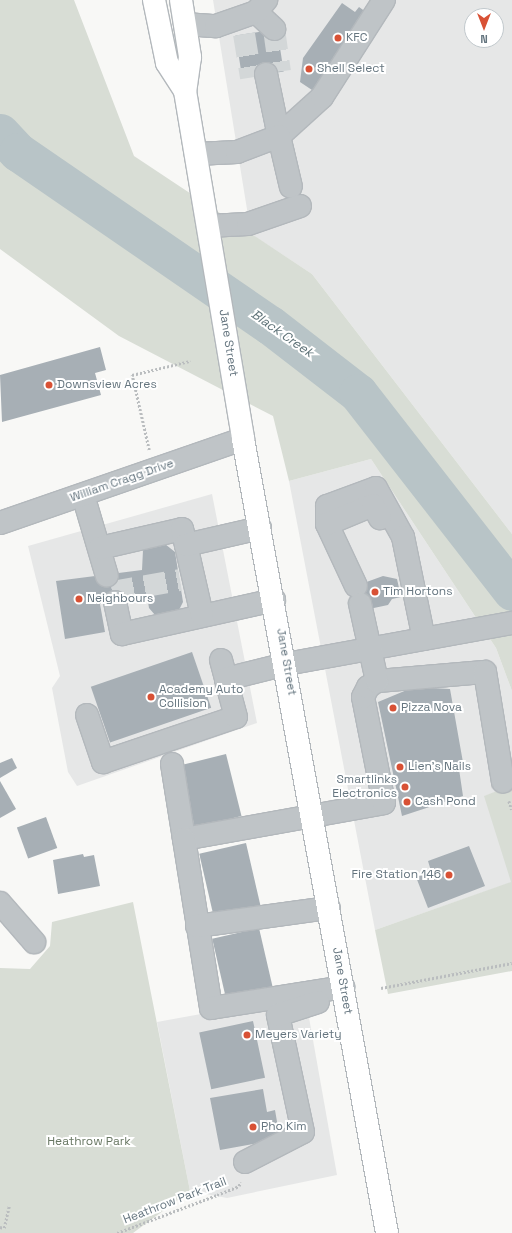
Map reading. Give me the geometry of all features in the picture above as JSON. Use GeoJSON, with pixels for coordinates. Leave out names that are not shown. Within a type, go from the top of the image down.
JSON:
{"type":"FeatureCollection","features":[{"type":"Feature","properties":{"kind":"main road","name":"Jane Street"},"geometry":{"type":"LineString","coordinates":[[154,0],[167,63],[185,91]]}},
{"type":"Feature","properties":{"kind":"main road","name":"Jane Street"},"geometry":{"type":"LineString","coordinates":[[181,0],[190,56],[185,91],[243,439],[286,664],[328,908],[387,1233]]}},
{"type":"Feature","properties":{"kind":"street"},"geometry":{"type":"LineString","coordinates":[[196,154],[238,152],[279,136],[322,97],[384,0]]}},
{"type":"Feature","properties":{"kind":"street"},"geometry":{"type":"LineString","coordinates":[[185,24],[216,26],[260,21]]}},
{"type":"Feature","properties":{"kind":"street"},"geometry":{"type":"LineString","coordinates":[[208,226],[248,224],[296,197],[279,136],[266,74]]}},
{"type":"Feature","properties":{"kind":"street","name":"William Cragg Drive"},"geometry":{"type":"LineString","coordinates":[[0,523],[243,439]]}},
{"type":"Feature","properties":{"kind":"street"},"geometry":{"type":"LineString","coordinates":[[83,495],[100,548],[107,576]]}},
{"type":"Feature","properties":{"kind":"street"},"geometry":{"type":"LineString","coordinates":[[377,681],[358,595],[328,524],[373,505],[392,542],[404,555],[424,639]]}},
{"type":"Feature","properties":{"kind":"street"},"geometry":{"type":"LineString","coordinates":[[186,545],[260,528]]}},
{"type":"Feature","properties":{"kind":"street"},"geometry":{"type":"LineString","coordinates":[[100,548],[182,529],[186,545],[186,579],[202,615]]}},
{"type":"Feature","properties":{"kind":"street"},"geometry":{"type":"LineString","coordinates":[[115,602],[122,634],[274,600]]}},
{"type":"Feature","properties":{"kind":"street"},"geometry":{"type":"LineString","coordinates":[[87,715],[103,762],[236,717],[223,670],[286,664],[510,623]]}},
{"type":"Feature","properties":{"kind":"street"},"geometry":{"type":"LineString","coordinates":[[184,839],[384,803],[363,697],[368,687],[377,681],[485,672],[503,782]]}},
{"type":"Feature","properties":{"kind":"street"},"geometry":{"type":"LineString","coordinates":[[172,764],[211,1008],[343,991]]}},
{"type":"Feature","properties":{"kind":"street"},"geometry":{"type":"LineString","coordinates":[[0,903],[34,942]]}},
{"type":"Feature","properties":{"kind":"street"},"geometry":{"type":"LineString","coordinates":[[197,926],[328,908]]}},
{"type":"Feature","properties":{"kind":"street"},"geometry":{"type":"LineString","coordinates":[[245,1162],[303,1132],[278,1015],[343,991]]}},
{"type":"Feature","properties":{"kind":"path"},"geometry":{"type":"LineString","coordinates":[[153,470],[132,375],[190,361]]}},
{"type":"Feature","properties":{"kind":"path"},"geometry":{"type":"LineString","coordinates":[[381,988],[512,963]]}},
{"type":"Feature","properties":{"kind":"path","name":"Heathrow Park Trail"},"geometry":{"type":"LineString","coordinates":[[117,1233],[239,1186],[245,1162]]}},
{"type":"Feature","properties":{"kind":"path"},"geometry":{"type":"LineString","coordinates":[[0,1227],[4,1228],[9,1206]]}},
{"type":"Feature","properties":{"kind":"shaded area"},"geometry":{"type":"Polygon","coordinates":[[[213,0],[512,0],[512,534],[312,274],[251,234],[213,0]]]}},
{"type":"Feature","properties":{"kind":"shaded area"},"geometry":{"type":"Polygon","coordinates":[[[371,459],[496,648],[512,691],[512,785],[485,796],[512,882],[375,930],[289,481],[371,459]]]}},
{"type":"Feature","properties":{"kind":"shaded area"},"geometry":{"type":"Polygon","coordinates":[[[212,494],[257,723],[77,786],[68,772],[52,688],[60,676],[28,546],[212,494]]]}},
{"type":"Feature","properties":{"kind":"shaded area"},"geometry":{"type":"Polygon","coordinates":[[[305,995],[337,1175],[227,1198],[190,1191],[157,1022],[305,995]]]}},
{"type":"Feature","properties":{"kind":"green space"},"geometry":{"type":"Polygon","coordinates":[[[0,0],[74,0],[134,156],[312,274],[512,534],[512,691],[496,648],[371,459],[289,481],[273,416],[119,336],[0,249],[0,0]]]}},
{"type":"Feature","properties":{"kind":"green space"},"geometry":{"type":"Polygon","coordinates":[[[512,785],[512,971],[388,994],[375,930],[511,882],[484,796],[512,785]]]}},
{"type":"Feature","properties":{"kind":"green space","name":"Heathrow Park"},"geometry":{"type":"Polygon","coordinates":[[[133,902],[190,1191],[133,1233],[0,1233],[0,968],[30,969],[50,946],[52,922],[133,902]]]}},
{"type":"Feature","properties":{"kind":"building","name":"KFC"},"geometry":{"type":"Polygon","coordinates":[[[342,3],[355,12],[359,7],[373,17],[318,94],[300,82],[303,58],[342,3]]]}},
{"type":"Feature","properties":{"kind":"building"},"geometry":{"type":"Polygon","coordinates":[[[277,29],[284,71],[242,78],[236,36],[277,29]]]}},
{"type":"Feature","properties":{"kind":"building","name":"Downsview Acres"},"geometry":{"type":"Polygon","coordinates":[[[100,347],[106,370],[95,373],[101,395],[2,422],[0,375],[100,347]]]}},
{"type":"Feature","properties":{"kind":"building"},"geometry":{"type":"Polygon","coordinates":[[[165,544],[175,552],[183,602],[179,610],[155,615],[149,608],[147,596],[100,604],[105,632],[65,639],[56,581],[142,570],[143,550],[165,544]]]}},
{"type":"Feature","properties":{"kind":"building","name":"Tim Hortons"},"geometry":{"type":"Polygon","coordinates":[[[383,576],[397,579],[401,597],[392,599],[388,605],[369,609],[354,605],[350,588],[383,576]]]}},
{"type":"Feature","properties":{"kind":"building","name":"Academy Auto Collision"},"geometry":{"type":"Polygon","coordinates":[[[192,652],[211,708],[110,743],[91,687],[192,652]]]}},
{"type":"Feature","properties":{"kind":"building"},"geometry":{"type":"Polygon","coordinates":[[[414,687],[450,689],[464,768],[459,769],[463,796],[402,816],[378,702],[414,687]]]}},
{"type":"Feature","properties":{"kind":"building"},"geometry":{"type":"Polygon","coordinates":[[[226,754],[241,816],[195,828],[179,766],[226,754]]]}},
{"type":"Feature","properties":{"kind":"building"},"geometry":{"type":"Polygon","coordinates":[[[12,758],[17,768],[0,778],[0,763],[12,758]]]}},
{"type":"Feature","properties":{"kind":"building"},"geometry":{"type":"Polygon","coordinates":[[[0,781],[16,809],[0,818],[0,781]]]}},
{"type":"Feature","properties":{"kind":"building"},"geometry":{"type":"Polygon","coordinates":[[[46,817],[57,848],[28,859],[17,828],[46,817]]]}},
{"type":"Feature","properties":{"kind":"building"},"geometry":{"type":"Polygon","coordinates":[[[246,843],[260,905],[214,916],[199,854],[246,843]]]}},
{"type":"Feature","properties":{"kind":"building"},"geometry":{"type":"Polygon","coordinates":[[[469,846],[485,886],[428,908],[416,877],[431,871],[428,861],[469,846]]]}},
{"type":"Feature","properties":{"kind":"building"},"geometry":{"type":"Polygon","coordinates":[[[83,854],[84,857],[94,855],[100,886],[58,894],[53,860],[83,854]]]}},
{"type":"Feature","properties":{"kind":"building"},"geometry":{"type":"Polygon","coordinates":[[[259,928],[274,991],[227,1002],[212,939],[259,928]]]}},
{"type":"Feature","properties":{"kind":"building"},"geometry":{"type":"Polygon","coordinates":[[[253,1021],[265,1078],[211,1089],[199,1032],[253,1021]]]}},
{"type":"Feature","properties":{"kind":"building"},"geometry":{"type":"Polygon","coordinates":[[[263,1089],[267,1112],[275,1110],[280,1139],[220,1150],[210,1098],[263,1089]]]}},
{"type":"Feature","properties":{"kind":"waterway","name":"Black Creek"},"geometry":{"type":"LineString","coordinates":[[0,133],[18,152],[270,325],[358,393],[512,591]]}},
{"type":"Feature","properties":{"kind":"tunnel"},"geometry":{"type":"LineString","coordinates":[[274,29],[280,72]]}},
{"type":"Feature","properties":{"kind":"tunnel"},"geometry":{"type":"LineString","coordinates":[[244,34],[251,77]]}},
{"type":"Feature","properties":{"kind":"tunnel"},"geometry":{"type":"LineString","coordinates":[[112,592],[180,580]]}},
{"type":"Feature","properties":{"kind":"place","name":"KFC"},"geometry":{"type":"Point","coordinates":[338,38]}},
{"type":"Feature","properties":{"kind":"place","name":"Shell Select"},"geometry":{"type":"Point","coordinates":[309,69]}},
{"type":"Feature","properties":{"kind":"place","name":"Downsview Acres"},"geometry":{"type":"Point","coordinates":[49,385]}},
{"type":"Feature","properties":{"kind":"place","name":"Tim Hortons"},"geometry":{"type":"Point","coordinates":[375,592]}},
{"type":"Feature","properties":{"kind":"place","name":"Neighbours"},"geometry":{"type":"Point","coordinates":[79,599]}},
{"type":"Feature","properties":{"kind":"place","name":"Academy Auto Collision"},"geometry":{"type":"Point","coordinates":[151,697]}},
{"type":"Feature","properties":{"kind":"place","name":"Pizza Nova"},"geometry":{"type":"Point","coordinates":[393,708]}},
{"type":"Feature","properties":{"kind":"place","name":"Lien's Nails"},"geometry":{"type":"Point","coordinates":[400,767]}},
{"type":"Feature","properties":{"kind":"place","name":"Smartlinks Electronics"},"geometry":{"type":"Point","coordinates":[405,787]}},
{"type":"Feature","properties":{"kind":"place","name":"Cash Pond"},"geometry":{"type":"Point","coordinates":[407,802]}},
{"type":"Feature","properties":{"kind":"place","name":"Fire Station 146"},"geometry":{"type":"Point","coordinates":[449,875]}},
{"type":"Feature","properties":{"kind":"place","name":"Meyers Variety"},"geometry":{"type":"Point","coordinates":[247,1035]}},
{"type":"Feature","properties":{"kind":"place","name":"Pho Kim"},"geometry":{"type":"Point","coordinates":[253,1127]}}]}
